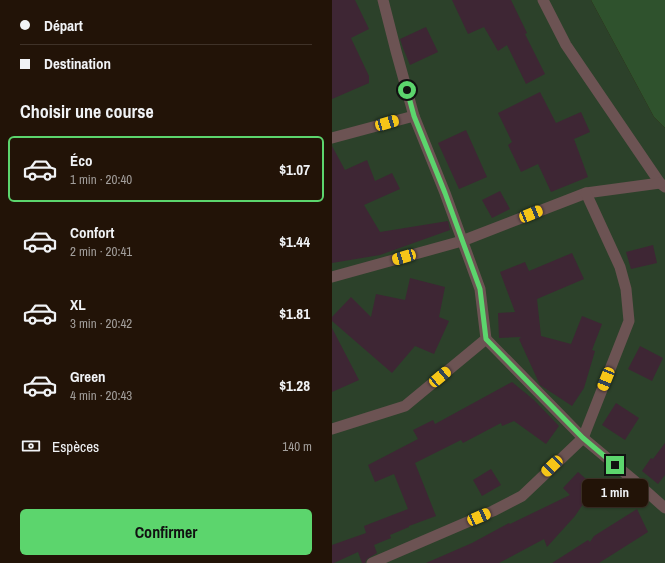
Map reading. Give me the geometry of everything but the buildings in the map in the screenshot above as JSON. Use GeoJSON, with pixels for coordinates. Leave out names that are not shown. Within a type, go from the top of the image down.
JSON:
{"type":"FeatureCollection","features":[{"type":"Feature","properties":{"kind":"street"},"geometry":{"type":"LineString","coordinates":[[383,0],[414,116],[445,193],[480,289],[486,339],[583,438],[665,508]]}},
{"type":"Feature","properties":{"kind":"street"},"geometry":{"type":"LineString","coordinates":[[332,277],[462,241],[586,192],[663,185],[566,45],[543,0]]}},
{"type":"Feature","properties":{"kind":"street"},"geometry":{"type":"LineString","coordinates":[[332,138],[414,116]]}},
{"type":"Feature","properties":{"kind":"street"},"geometry":{"type":"LineString","coordinates":[[372,563],[492,511],[522,496],[583,438],[629,321],[626,289],[620,267],[586,192]]}},
{"type":"Feature","properties":{"kind":"street"},"geometry":{"type":"LineString","coordinates":[[332,429],[405,406],[486,339]]}},
{"type":"Feature","properties":{"kind":"green space"},"geometry":{"type":"Polygon","coordinates":[[[332,0],[591,0],[654,117],[665,128],[665,563],[332,563],[332,0]]]}},
{"type":"Feature","properties":{"kind":"green space"},"geometry":{"type":"Polygon","coordinates":[[[591,0],[665,0],[665,128],[654,117],[591,0]]]}},
{"type":"Feature","properties":{"kind":"route"},"geometry":{"type":"LineString","coordinates":[[407,90],[414,116],[445,193],[480,289],[486,339],[583,438],[615,465]]}}]}
